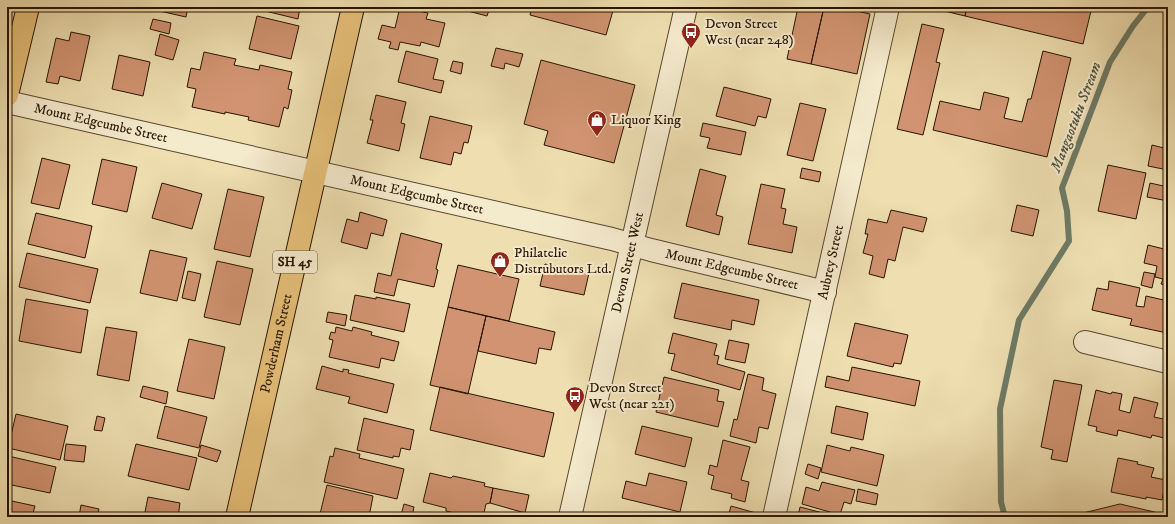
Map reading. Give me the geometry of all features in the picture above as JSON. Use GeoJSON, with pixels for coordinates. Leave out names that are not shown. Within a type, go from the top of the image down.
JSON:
{"type":"FeatureCollection","features":[{"type":"Feature","properties":{"kind":"main road"},"geometry":{"type":"LineString","coordinates":[[7,95],[28,7]]}},
{"type":"Feature","properties":{"kind":"main road","name":"Powderham Street"},"geometry":{"type":"LineString","coordinates":[[237,517],[353,7]]}},
{"type":"Feature","properties":{"kind":"street","name":"Devon Street West"},"geometry":{"type":"LineString","coordinates":[[570,517],[686,7]]}},
{"type":"Feature","properties":{"kind":"street","name":"Aubrey Street"},"geometry":{"type":"LineString","coordinates":[[774,517],[888,7]]}},
{"type":"Feature","properties":{"kind":"street","name":"Mount Edgcumbe Street"},"geometry":{"type":"LineString","coordinates":[[7,102],[604,237],[825,292]]}},
{"type":"Feature","properties":{"kind":"street"},"geometry":{"type":"LineString","coordinates":[[1085,342],[1168,362]]}},
{"type":"Feature","properties":{"kind":"building"},"geometry":{"type":"Polygon","coordinates":[[[156,7],[188,7],[186,17],[155,10],[156,7]]]}},
{"type":"Feature","properties":{"kind":"building"},"geometry":{"type":"Polygon","coordinates":[[[257,7],[300,7],[298,19],[257,9],[257,7]]]}},
{"type":"Feature","properties":{"kind":"building"},"geometry":{"type":"Polygon","coordinates":[[[400,7],[428,13],[426,19],[445,23],[439,47],[421,42],[420,46],[400,42],[398,50],[389,48],[391,42],[378,39],[382,25],[395,28],[400,7]]]}},
{"type":"Feature","properties":{"kind":"building"},"geometry":{"type":"Polygon","coordinates":[[[462,7],[490,7],[487,16],[464,10],[462,7]]]}},
{"type":"Feature","properties":{"kind":"building"},"geometry":{"type":"Polygon","coordinates":[[[532,7],[614,7],[606,35],[530,15],[532,7]]]}},
{"type":"Feature","properties":{"kind":"building"},"geometry":{"type":"Polygon","coordinates":[[[798,7],[824,7],[811,64],[787,59],[798,7]]]}},
{"type":"Feature","properties":{"kind":"building"},"geometry":{"type":"Polygon","coordinates":[[[824,7],[839,7],[870,14],[857,74],[811,64],[824,7]]]}},
{"type":"Feature","properties":{"kind":"building"},"geometry":{"type":"Polygon","coordinates":[[[936,7],[967,7],[965,16],[936,9],[936,7]]]}},
{"type":"Feature","properties":{"kind":"building"},"geometry":{"type":"Polygon","coordinates":[[[967,7],[1073,7],[1091,11],[1083,44],[965,16],[967,7]]]}},
{"type":"Feature","properties":{"kind":"building"},"geometry":{"type":"Polygon","coordinates":[[[257,16],[299,26],[291,59],[249,49],[257,16]]]}},
{"type":"Feature","properties":{"kind":"building"},"geometry":{"type":"Polygon","coordinates":[[[153,19],[171,23],[169,34],[150,29],[153,19]]]}},
{"type":"Feature","properties":{"kind":"building"},"geometry":{"type":"Polygon","coordinates":[[[922,24],[944,29],[936,62],[940,63],[923,135],[897,129],[922,24]]]}},
{"type":"Feature","properties":{"kind":"building"},"geometry":{"type":"Polygon","coordinates":[[[71,32],[90,36],[80,81],[60,76],[58,84],[46,82],[56,38],[69,41],[71,32]]]}},
{"type":"Feature","properties":{"kind":"building"},"geometry":{"type":"Polygon","coordinates":[[[160,34],[179,40],[173,60],[155,55],[160,34]]]}},
{"type":"Feature","properties":{"kind":"building"},"geometry":{"type":"Polygon","coordinates":[[[496,48],[523,54],[519,67],[505,63],[504,69],[491,66],[496,48]]]}},
{"type":"Feature","properties":{"kind":"building"},"geometry":{"type":"Polygon","coordinates":[[[406,51],[438,59],[433,79],[444,81],[441,93],[398,82],[406,51]]]}},
{"type":"Feature","properties":{"kind":"building"},"geometry":{"type":"Polygon","coordinates":[[[1043,51],[1071,58],[1047,157],[933,130],[940,101],[980,110],[984,92],[1009,98],[1004,118],[1022,122],[1028,99],[1031,99],[1043,51]]]}},
{"type":"Feature","properties":{"kind":"building"},"geometry":{"type":"Polygon","coordinates":[[[204,52],[236,59],[234,65],[259,70],[260,65],[292,72],[288,89],[292,90],[288,109],[284,107],[279,127],[248,120],[249,117],[192,107],[196,89],[187,87],[191,68],[200,70],[204,52]]]}},
{"type":"Feature","properties":{"kind":"building"},"geometry":{"type":"Polygon","coordinates":[[[119,55],[150,62],[143,96],[112,89],[119,55]]]}},
{"type":"Feature","properties":{"kind":"building"},"geometry":{"type":"Polygon","coordinates":[[[541,60],[635,85],[614,163],[544,145],[548,131],[524,124],[541,60]]]}},
{"type":"Feature","properties":{"kind":"building"},"geometry":{"type":"Polygon","coordinates":[[[453,61],[463,63],[461,74],[450,71],[453,61]]]}},
{"type":"Feature","properties":{"kind":"building"},"geometry":{"type":"Polygon","coordinates":[[[724,87],[771,99],[766,118],[758,116],[755,126],[716,116],[724,87]]]}},
{"type":"Feature","properties":{"kind":"building"},"geometry":{"type":"Polygon","coordinates":[[[376,95],[406,102],[401,123],[405,124],[399,151],[367,143],[373,120],[370,120],[376,95]]]}},
{"type":"Feature","properties":{"kind":"building"},"geometry":{"type":"Polygon","coordinates":[[[800,103],[826,109],[813,161],[787,155],[800,103]]]}},
{"type":"Feature","properties":{"kind":"building"},"geometry":{"type":"Polygon","coordinates":[[[430,116],[472,126],[468,143],[464,142],[461,154],[454,152],[451,165],[420,158],[430,116]]]}},
{"type":"Feature","properties":{"kind":"building"},"geometry":{"type":"Polygon","coordinates":[[[703,123],[746,132],[741,155],[707,148],[710,138],[700,136],[703,123]]]}},
{"type":"Feature","properties":{"kind":"building"},"geometry":{"type":"Polygon","coordinates":[[[1152,145],[1168,149],[1168,170],[1148,166],[1152,145]]]}},
{"type":"Feature","properties":{"kind":"building"},"geometry":{"type":"Polygon","coordinates":[[[42,158],[70,165],[59,209],[31,203],[42,158]]]}},
{"type":"Feature","properties":{"kind":"building"},"geometry":{"type":"Polygon","coordinates":[[[102,159],[137,167],[127,212],[92,204],[102,159]]]}},
{"type":"Feature","properties":{"kind":"building"},"geometry":{"type":"Polygon","coordinates":[[[1108,165],[1146,173],[1136,219],[1098,211],[1108,165]]]}},
{"type":"Feature","properties":{"kind":"building"},"geometry":{"type":"Polygon","coordinates":[[[802,168],[821,172],[819,182],[800,178],[802,168]]]}},
{"type":"Feature","properties":{"kind":"building"},"geometry":{"type":"Polygon","coordinates":[[[700,169],[726,176],[716,215],[723,217],[719,235],[686,226],[700,169]]]}},
{"type":"Feature","properties":{"kind":"building"},"geometry":{"type":"Polygon","coordinates":[[[162,183],[202,194],[192,229],[152,218],[162,183]]]}},
{"type":"Feature","properties":{"kind":"building"},"geometry":{"type":"Polygon","coordinates":[[[1150,183],[1168,187],[1168,201],[1147,197],[1150,183]]]}},
{"type":"Feature","properties":{"kind":"building"},"geometry":{"type":"Polygon","coordinates":[[[761,184],[785,189],[781,208],[786,209],[783,224],[797,227],[792,253],[748,244],[761,184]]]}},
{"type":"Feature","properties":{"kind":"building"},"geometry":{"type":"Polygon","coordinates":[[[228,189],[264,197],[250,257],[214,249],[228,189]]]}},
{"type":"Feature","properties":{"kind":"building"},"geometry":{"type":"Polygon","coordinates":[[[1017,205],[1039,210],[1033,236],[1011,231],[1017,205]]]}},
{"type":"Feature","properties":{"kind":"building"},"geometry":{"type":"Polygon","coordinates":[[[891,210],[927,218],[923,232],[903,227],[895,261],[888,259],[884,278],[869,274],[873,256],[863,253],[868,234],[865,234],[868,219],[887,223],[891,210]]]}},
{"type":"Feature","properties":{"kind":"building"},"geometry":{"type":"Polygon","coordinates":[[[360,212],[387,220],[383,236],[371,233],[367,249],[341,242],[347,219],[358,222],[360,212]]]}},
{"type":"Feature","properties":{"kind":"building"},"geometry":{"type":"Polygon","coordinates":[[[36,213],[92,226],[85,258],[28,244],[36,213]]]}},
{"type":"Feature","properties":{"kind":"building"},"geometry":{"type":"Polygon","coordinates":[[[401,233],[442,244],[436,269],[438,270],[434,287],[398,279],[394,296],[374,292],[378,273],[391,276],[401,233]]]}},
{"type":"Feature","properties":{"kind":"building"},"geometry":{"type":"Polygon","coordinates":[[[1148,245],[1168,250],[1168,286],[1161,284],[1163,279],[1155,277],[1157,266],[1144,263],[1148,245]]]}},
{"type":"Feature","properties":{"kind":"building"},"geometry":{"type":"Polygon","coordinates":[[[150,250],[187,258],[177,301],[140,293],[150,250]]]}},
{"type":"Feature","properties":{"kind":"building"},"geometry":{"type":"Polygon","coordinates":[[[27,253],[98,269],[90,303],[19,287],[27,253]]]}},
{"type":"Feature","properties":{"kind":"building"},"geometry":{"type":"Polygon","coordinates":[[[217,261],[253,269],[240,325],[204,317],[217,261]]]}},
{"type":"Feature","properties":{"kind":"building"},"geometry":{"type":"Polygon","coordinates":[[[545,264],[589,273],[584,295],[540,286],[545,264]]]}},
{"type":"Feature","properties":{"kind":"building"},"geometry":{"type":"Polygon","coordinates":[[[458,265],[519,279],[509,321],[448,307],[458,265]]]}},
{"type":"Feature","properties":{"kind":"building"},"geometry":{"type":"Polygon","coordinates":[[[188,271],[201,274],[195,301],[182,298],[188,271]]]}},
{"type":"Feature","properties":{"kind":"building"},"geometry":{"type":"Polygon","coordinates":[[[1144,272],[1155,274],[1152,288],[1141,285],[1144,272]]]}},
{"type":"Feature","properties":{"kind":"building"},"geometry":{"type":"Polygon","coordinates":[[[1109,281],[1140,288],[1136,306],[1144,307],[1146,296],[1168,301],[1168,341],[1165,340],[1167,333],[1130,325],[1132,319],[1092,310],[1097,288],[1108,290],[1109,281]]]}},
{"type":"Feature","properties":{"kind":"building"},"geometry":{"type":"Polygon","coordinates":[[[682,283],[759,300],[754,325],[732,320],[731,330],[674,318],[682,283]]]}},
{"type":"Feature","properties":{"kind":"building"},"geometry":{"type":"Polygon","coordinates":[[[355,295],[376,299],[376,297],[410,304],[404,332],[350,320],[355,295]]]}},
{"type":"Feature","properties":{"kind":"building"},"geometry":{"type":"Polygon","coordinates":[[[26,299],[88,310],[81,353],[19,341],[26,299]]]}},
{"type":"Feature","properties":{"kind":"building"},"geometry":{"type":"Polygon","coordinates":[[[448,307],[486,316],[468,394],[430,385],[448,307]]]}},
{"type":"Feature","properties":{"kind":"building"},"geometry":{"type":"Polygon","coordinates":[[[328,312],[347,315],[345,326],[326,322],[328,312]]]}},
{"type":"Feature","properties":{"kind":"building"},"geometry":{"type":"Polygon","coordinates":[[[486,316],[555,332],[551,350],[539,348],[536,364],[478,351],[486,316]]]}},
{"type":"Feature","properties":{"kind":"building"},"geometry":{"type":"Polygon","coordinates":[[[855,323],[908,335],[901,364],[894,363],[893,367],[847,356],[855,323]]]}},
{"type":"Feature","properties":{"kind":"building"},"geometry":{"type":"Polygon","coordinates":[[[106,327],[137,332],[129,381],[97,375],[106,327]]]}},
{"type":"Feature","properties":{"kind":"building"},"geometry":{"type":"Polygon","coordinates":[[[336,327],[352,331],[353,327],[372,332],[371,335],[399,342],[394,361],[381,358],[379,368],[329,357],[333,340],[329,339],[331,332],[335,333],[336,327]]]}},
{"type":"Feature","properties":{"kind":"building"},"geometry":{"type":"Polygon","coordinates":[[[673,333],[717,344],[714,355],[719,356],[717,364],[745,372],[740,390],[671,370],[675,354],[668,353],[673,333]]]}},
{"type":"Feature","properties":{"kind":"building"},"geometry":{"type":"Polygon","coordinates":[[[189,339],[225,347],[214,399],[177,391],[189,339]]]}},
{"type":"Feature","properties":{"kind":"building"},"geometry":{"type":"Polygon","coordinates":[[[729,340],[749,344],[745,363],[725,359],[729,340]]]}},
{"type":"Feature","properties":{"kind":"building"},"geometry":{"type":"Polygon","coordinates":[[[322,366],[343,372],[343,369],[349,370],[348,373],[394,384],[387,413],[348,403],[350,397],[316,389],[322,366]]]}},
{"type":"Feature","properties":{"kind":"building"},"geometry":{"type":"Polygon","coordinates":[[[852,367],[920,381],[915,406],[825,387],[827,376],[849,381],[852,367]]]}},
{"type":"Feature","properties":{"kind":"building"},"geometry":{"type":"Polygon","coordinates":[[[748,374],[764,378],[762,390],[776,394],[768,429],[759,427],[756,443],[730,436],[734,419],[737,420],[748,374]]]}},
{"type":"Feature","properties":{"kind":"building"},"geometry":{"type":"Polygon","coordinates":[[[664,377],[719,390],[717,401],[724,402],[718,427],[656,412],[664,377]]]}},
{"type":"Feature","properties":{"kind":"building"},"geometry":{"type":"Polygon","coordinates":[[[1054,380],[1082,385],[1067,462],[1051,459],[1053,450],[1041,447],[1054,380]]]}},
{"type":"Feature","properties":{"kind":"building"},"geometry":{"type":"Polygon","coordinates":[[[143,386],[168,392],[166,404],[140,397],[143,386]]]}},
{"type":"Feature","properties":{"kind":"building"},"geometry":{"type":"Polygon","coordinates":[[[440,387],[554,413],[544,457],[430,430],[440,387]]]}},
{"type":"Feature","properties":{"kind":"building"},"geometry":{"type":"Polygon","coordinates":[[[1096,390],[1111,394],[1112,392],[1122,394],[1119,410],[1130,413],[1134,397],[1158,403],[1154,417],[1168,420],[1168,439],[1152,435],[1151,438],[1118,430],[1117,436],[1096,431],[1097,427],[1088,425],[1096,390]]]}},
{"type":"Feature","properties":{"kind":"building"},"geometry":{"type":"Polygon","coordinates":[[[165,406],[207,417],[199,448],[157,438],[165,406]]]}},
{"type":"Feature","properties":{"kind":"building"},"geometry":{"type":"Polygon","coordinates":[[[836,406],[868,413],[863,440],[831,433],[836,406]]]}},
{"type":"Feature","properties":{"kind":"building"},"geometry":{"type":"Polygon","coordinates":[[[16,414],[68,426],[60,460],[8,448],[16,414]]]}},
{"type":"Feature","properties":{"kind":"building"},"geometry":{"type":"Polygon","coordinates":[[[97,416],[105,418],[102,431],[94,430],[97,416]]]}},
{"type":"Feature","properties":{"kind":"building"},"geometry":{"type":"Polygon","coordinates":[[[364,418],[414,430],[410,450],[401,448],[399,457],[393,456],[393,458],[357,450],[364,418]]]}},
{"type":"Feature","properties":{"kind":"building"},"geometry":{"type":"Polygon","coordinates":[[[642,426],[692,438],[685,467],[635,454],[642,426]]]}},
{"type":"Feature","properties":{"kind":"building"},"geometry":{"type":"Polygon","coordinates":[[[723,440],[750,447],[741,480],[749,482],[745,502],[731,498],[732,494],[711,489],[714,476],[708,474],[710,465],[717,467],[723,440]]]}},
{"type":"Feature","properties":{"kind":"building"},"geometry":{"type":"Polygon","coordinates":[[[66,444],[86,446],[84,462],[64,460],[66,444]]]}},
{"type":"Feature","properties":{"kind":"building"},"geometry":{"type":"Polygon","coordinates":[[[136,444],[197,458],[189,490],[128,476],[136,444]]]}},
{"type":"Feature","properties":{"kind":"building"},"geometry":{"type":"Polygon","coordinates":[[[201,445],[221,451],[217,462],[198,456],[201,445]]]}},
{"type":"Feature","properties":{"kind":"building"},"geometry":{"type":"Polygon","coordinates":[[[827,445],[850,451],[851,447],[884,455],[877,486],[821,472],[827,445]]]}},
{"type":"Feature","properties":{"kind":"building"},"geometry":{"type":"Polygon","coordinates":[[[335,448],[360,454],[359,458],[404,469],[397,499],[324,482],[330,456],[333,457],[335,448]]]}},
{"type":"Feature","properties":{"kind":"building"},"geometry":{"type":"Polygon","coordinates":[[[8,456],[56,467],[50,493],[7,484],[8,456]]]}},
{"type":"Feature","properties":{"kind":"building"},"geometry":{"type":"Polygon","coordinates":[[[1118,458],[1138,462],[1137,464],[1154,468],[1151,477],[1166,480],[1162,500],[1146,497],[1146,499],[1111,492],[1118,458]]]}},
{"type":"Feature","properties":{"kind":"building"},"geometry":{"type":"Polygon","coordinates":[[[808,464],[821,468],[818,479],[805,474],[808,464]]]}},
{"type":"Feature","properties":{"kind":"building"},"geometry":{"type":"Polygon","coordinates":[[[430,473],[485,483],[484,486],[493,488],[490,503],[486,504],[483,517],[471,517],[446,511],[446,508],[423,502],[430,473]]]}},
{"type":"Feature","properties":{"kind":"building"},"geometry":{"type":"Polygon","coordinates":[[[649,473],[687,482],[680,512],[622,498],[626,481],[646,486],[649,473]]]}},
{"type":"Feature","properties":{"kind":"building"},"geometry":{"type":"Polygon","coordinates":[[[822,482],[855,490],[851,504],[844,502],[840,515],[802,504],[806,487],[819,491],[822,482]]]}},
{"type":"Feature","properties":{"kind":"building"},"geometry":{"type":"Polygon","coordinates":[[[327,485],[373,496],[369,517],[332,517],[320,514],[327,485]]]}},
{"type":"Feature","properties":{"kind":"building"},"geometry":{"type":"Polygon","coordinates":[[[493,488],[529,495],[525,513],[490,503],[493,488]]]}},
{"type":"Feature","properties":{"kind":"building"},"geometry":{"type":"Polygon","coordinates":[[[858,489],[878,494],[876,505],[856,501],[858,489]]]}},
{"type":"Feature","properties":{"kind":"building"},"geometry":{"type":"Polygon","coordinates":[[[148,497],[180,503],[178,517],[144,517],[148,497]]]}},
{"type":"Feature","properties":{"kind":"building"},"geometry":{"type":"Polygon","coordinates":[[[7,500],[35,506],[32,517],[7,517],[7,500]]]}},
{"type":"Feature","properties":{"kind":"building"},"geometry":{"type":"Polygon","coordinates":[[[404,504],[414,507],[412,517],[401,515],[404,504]]]}},
{"type":"Feature","properties":{"kind":"building"},"geometry":{"type":"Polygon","coordinates":[[[1120,504],[1163,514],[1162,517],[1078,516],[1083,515],[1083,513],[1120,504]]]}},
{"type":"Feature","properties":{"kind":"building"},"geometry":{"type":"Polygon","coordinates":[[[81,505],[99,509],[97,517],[79,517],[81,505]]]}},
{"type":"Feature","properties":{"kind":"building"},"geometry":{"type":"Polygon","coordinates":[[[731,506],[756,513],[754,517],[728,517],[731,506]]]}},
{"type":"Feature","properties":{"kind":"building"},"geometry":{"type":"Polygon","coordinates":[[[800,507],[827,514],[827,517],[798,517],[800,507]]]}},
{"type":"Feature","properties":{"kind":"waterway","name":"Mangaotuku Stream"},"geometry":{"type":"LineString","coordinates":[[1005,517],[1001,502],[1000,409],[1019,320],[1069,241],[1067,211],[1062,188],[1110,62],[1133,26],[1148,7]]}},
{"type":"Feature","properties":{"kind":"place","name":"Devon Street West (near 248)"},"geometry":{"type":"Point","coordinates":[691,49]}},
{"type":"Feature","properties":{"kind":"place","name":"Liquor King"},"geometry":{"type":"Point","coordinates":[597,137]}},
{"type":"Feature","properties":{"kind":"place","name":"Philatelic Distrubutors Ltd."},"geometry":{"type":"Point","coordinates":[500,278]}},
{"type":"Feature","properties":{"kind":"place","name":"Devon Street West (near 221)"},"geometry":{"type":"Point","coordinates":[575,413]}}]}
